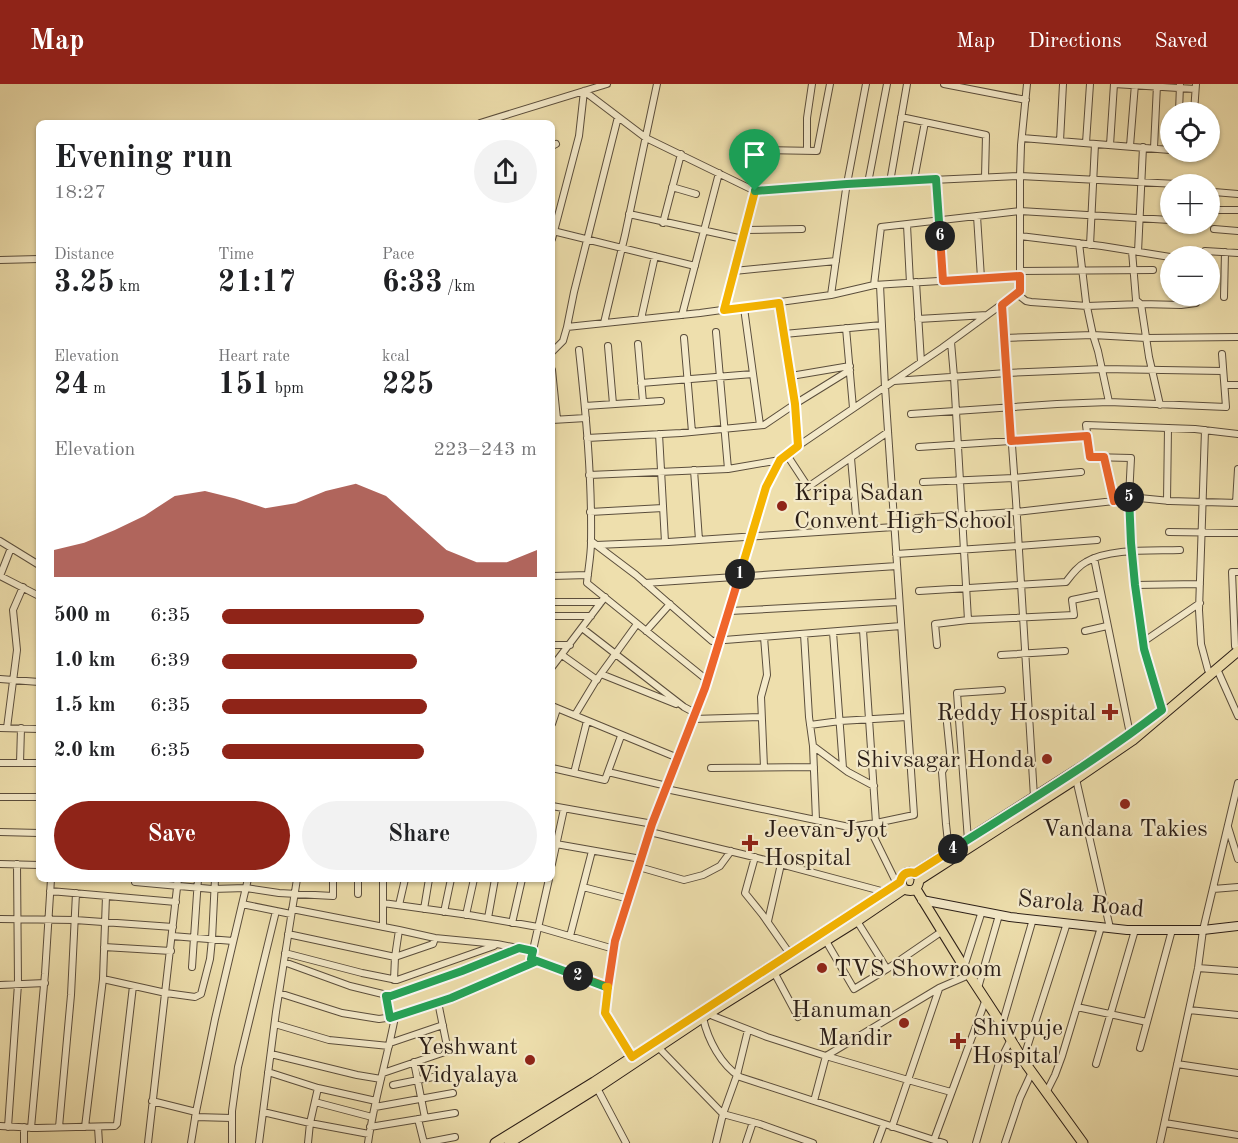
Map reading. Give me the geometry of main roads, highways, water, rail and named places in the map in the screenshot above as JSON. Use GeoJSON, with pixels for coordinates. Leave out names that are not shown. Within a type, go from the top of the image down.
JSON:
{"type":"FeatureCollection","features":[{"type":"Feature","properties":{"kind":"main road"},"geometry":{"type":"LineString","coordinates":[[917,881],[1076,779],[1148,728],[1237,647]]}},
{"type":"Feature","properties":{"kind":"main road"},"geometry":{"type":"LineString","coordinates":[[901,885],[912,891],[917,881],[949,851],[1130,734],[1212,670]]}},
{"type":"Feature","properties":{"kind":"main road"},"geometry":{"type":"LineString","coordinates":[[901,885],[901,877],[910,872],[917,881],[922,900],[941,932],[1023,1060],[1083,1143]]}},
{"type":"Feature","properties":{"kind":"main road"},"geometry":{"type":"LineString","coordinates":[[495,1143],[632,1057],[885,892],[901,885]]}},
{"type":"Feature","properties":{"kind":"main road"},"geometry":{"type":"LineString","coordinates":[[509,1143],[857,921],[901,885]]}},
{"type":"Feature","properties":{"kind":"main road","name":"Sarola Road"},"geometry":{"type":"LineString","coordinates":[[922,900],[999,915],[1106,928],[1203,930],[1238,926]]}},
{"type":"Feature","properties":{"kind":"place","name":"Kripa Sadan Convent High School"},"geometry":{"type":"Point","coordinates":[782,506]}},
{"type":"Feature","properties":{"kind":"place","name":"Reddy Hospital"},"geometry":{"type":"Point","coordinates":[1110,712]}},
{"type":"Feature","properties":{"kind":"place","name":"Shivsagar Honda"},"geometry":{"type":"Point","coordinates":[1047,759]}},
{"type":"Feature","properties":{"kind":"place","name":"Vandana Takies"},"geometry":{"type":"Point","coordinates":[1125,804]}},
{"type":"Feature","properties":{"kind":"place","name":"Jeevan Jyot Hospital"},"geometry":{"type":"Point","coordinates":[750,843]}},
{"type":"Feature","properties":{"kind":"place","name":"TVS Showroom"},"geometry":{"type":"Point","coordinates":[822,968]}},
{"type":"Feature","properties":{"kind":"place","name":"Hanuman Mandir"},"geometry":{"type":"Point","coordinates":[904,1023]}},
{"type":"Feature","properties":{"kind":"place","name":"Shivpuje Hospital"},"geometry":{"type":"Point","coordinates":[958,1041]}},
{"type":"Feature","properties":{"kind":"place","name":"Yeshwant Vidyalaya"},"geometry":{"type":"Point","coordinates":[530,1060]}}]}
